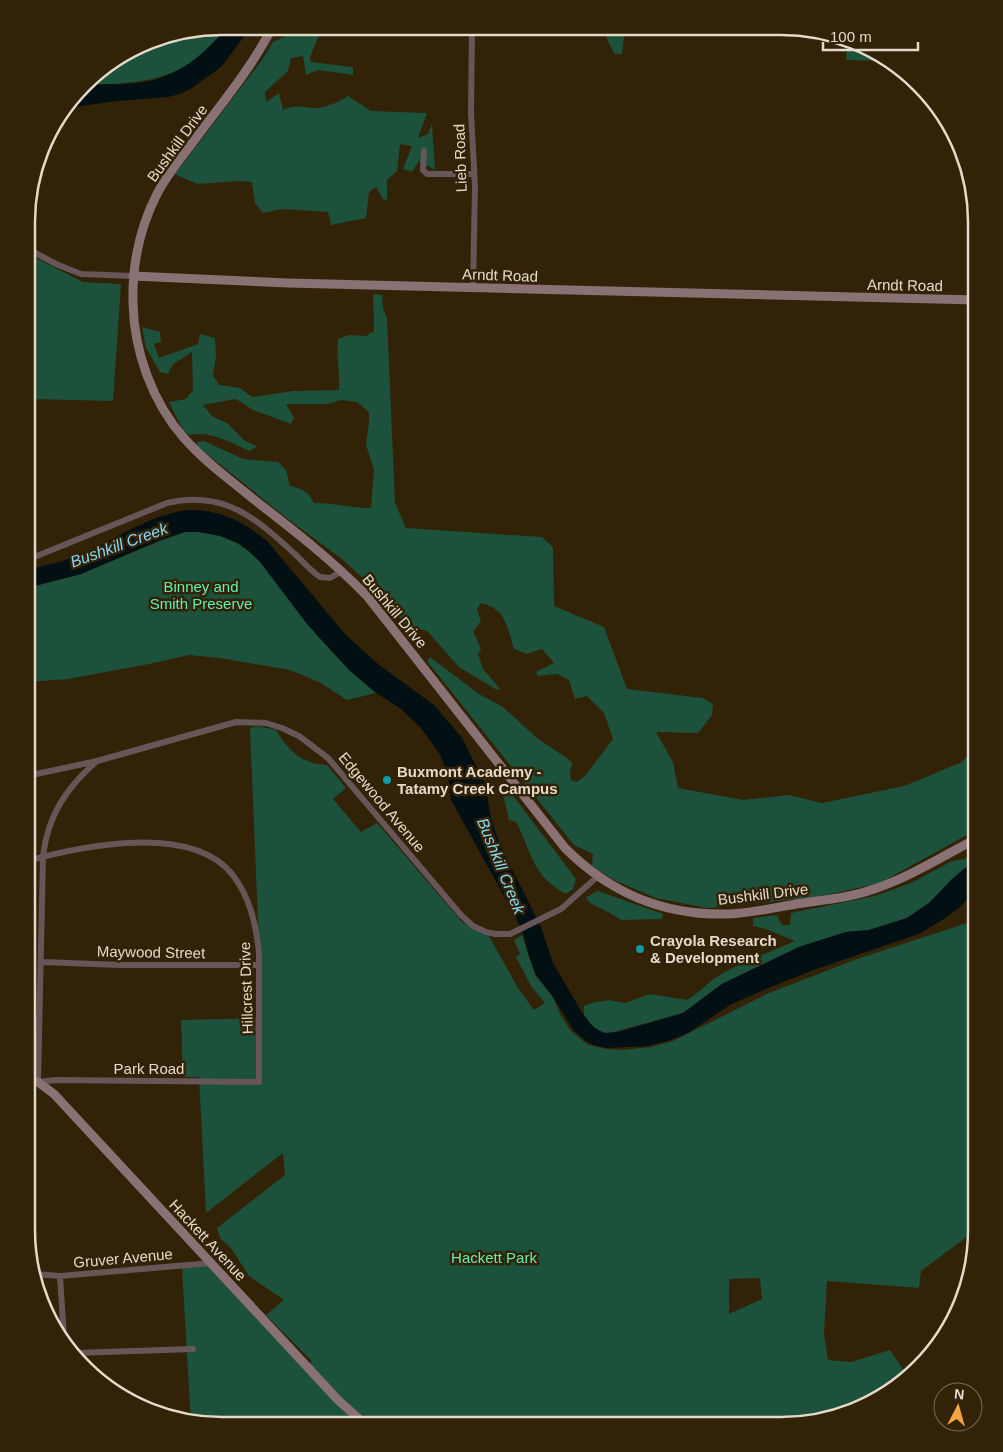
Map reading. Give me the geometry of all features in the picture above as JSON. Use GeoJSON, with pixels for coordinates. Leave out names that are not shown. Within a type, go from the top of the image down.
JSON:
{"type":"FeatureCollection","features":[{"type":"Feature","properties":{"kind":"main road","name":"Bushkill Drive"},"geometry":{"type":"LineString","coordinates":[[267,35],[235,87],[162,185],[144,223],[137,246],[133,276],[133,317],[138,348],[151,386],[175,426],[191,446],[213,467],[342,571],[379,610],[557,839],[597,877],[630,896],[668,908],[698,914],[742,913],[873,890],[968,843]]}},
{"type":"Feature","properties":{"kind":"main road","name":"Arndt Road"},"geometry":{"type":"LineString","coordinates":[[133,276],[231,281],[472,288],[968,300]]}},
{"type":"Feature","properties":{"kind":"main road","name":"Hackett Avenue"},"geometry":{"type":"LineString","coordinates":[[35,1081],[54,1094],[338,1400],[357,1417]]}},
{"type":"Feature","properties":{"kind":"street","name":"Lieb Road"},"geometry":{"type":"LineString","coordinates":[[472,35],[471,113],[474,174],[472,288]]}},
{"type":"Feature","properties":{"kind":"street"},"geometry":{"type":"LineString","coordinates":[[424,151],[423,170],[426,174],[474,174]]}},
{"type":"Feature","properties":{"kind":"street","name":"Arndt Road"},"geometry":{"type":"LineString","coordinates":[[35,253],[65,268],[82,274],[133,276]]}},
{"type":"Feature","properties":{"kind":"street"},"geometry":{"type":"LineString","coordinates":[[35,557],[167,504],[184,500],[204,500],[227,505],[255,519],[320,577],[330,578],[342,571]]}},
{"type":"Feature","properties":{"kind":"street","name":"Edgewood Avenue"},"geometry":{"type":"LineString","coordinates":[[35,774],[97,761],[236,722],[266,723],[299,736],[328,758],[466,921],[486,932],[510,934],[567,904],[597,877]]}},
{"type":"Feature","properties":{"kind":"street"},"geometry":{"type":"LineString","coordinates":[[38,1082],[43,856],[49,825],[60,803],[76,780],[97,761]]}},
{"type":"Feature","properties":{"kind":"street","name":"Hillcrest Drive"},"geometry":{"type":"LineString","coordinates":[[35,858],[120,844],[167,844],[188,848],[209,856],[230,872],[241,887],[250,906],[257,935],[259,965],[259,1082]]}},
{"type":"Feature","properties":{"kind":"street","name":"Maywood Street"},"geometry":{"type":"LineString","coordinates":[[42,962],[259,965]]}},
{"type":"Feature","properties":{"kind":"street","name":"Park Road"},"geometry":{"type":"LineString","coordinates":[[38,1082],[55,1080],[259,1082]]}},
{"type":"Feature","properties":{"kind":"street","name":"Gruver Avenue"},"geometry":{"type":"LineString","coordinates":[[40,1274],[60,1276],[211,1263]]}},
{"type":"Feature","properties":{"kind":"street"},"geometry":{"type":"LineString","coordinates":[[60,1276],[63,1330]]}},
{"type":"Feature","properties":{"kind":"street"},"geometry":{"type":"LineString","coordinates":[[81,1353],[193,1349]]}},
{"type":"Feature","properties":{"kind":"green space"},"geometry":{"type":"Polygon","coordinates":[[[221,35],[194,61],[180,69],[150,79],[96,84],[118,66],[150,49],[173,41],[221,35]]]}},
{"type":"Feature","properties":{"kind":"green space"},"geometry":{"type":"Polygon","coordinates":[[[285,35],[319,35],[310,57],[311,62],[353,67],[353,75],[318,70],[306,75],[303,56],[291,58],[288,71],[265,92],[266,102],[279,93],[283,110],[295,106],[318,108],[348,96],[371,111],[427,113],[418,138],[428,134],[432,124],[435,170],[419,161],[412,172],[403,169],[412,146],[400,144],[397,171],[387,180],[387,200],[383,199],[376,187],[369,192],[366,218],[331,225],[328,212],[283,209],[263,213],[255,203],[252,182],[238,181],[197,184],[175,174],[262,60],[273,42],[285,35]]]}},
{"type":"Feature","properties":{"kind":"green space"},"geometry":{"type":"Polygon","coordinates":[[[605,35],[624,35],[622,54],[615,54],[605,35]]]}},
{"type":"Feature","properties":{"kind":"green space"},"geometry":{"type":"Polygon","coordinates":[[[846,47],[876,61],[846,60],[846,47]]]}},
{"type":"Feature","properties":{"kind":"green space"},"geometry":{"type":"Polygon","coordinates":[[[35,258],[83,282],[121,284],[113,401],[35,399],[35,258]]]}},
{"type":"Feature","properties":{"kind":"green space"},"geometry":{"type":"Polygon","coordinates":[[[373,294],[382,295],[383,308],[387,318],[395,503],[406,528],[542,537],[553,547],[554,606],[604,627],[627,689],[703,698],[713,704],[712,715],[698,733],[656,732],[673,762],[678,788],[743,800],[789,795],[822,803],[904,786],[962,762],[968,755],[968,834],[880,883],[818,897],[707,908],[656,898],[614,880],[592,866],[593,854],[574,845],[427,661],[430,657],[479,694],[503,707],[537,738],[568,759],[572,763],[571,780],[576,782],[584,777],[613,739],[604,713],[587,696],[575,699],[569,680],[557,674],[538,676],[536,672],[554,663],[542,649],[527,654],[514,649],[501,614],[481,603],[477,609],[481,622],[473,631],[481,649],[478,654],[483,669],[500,689],[497,690],[459,667],[427,631],[405,625],[365,580],[342,559],[288,519],[197,446],[197,442],[204,441],[243,459],[278,462],[286,470],[290,486],[305,491],[314,503],[371,508],[374,470],[366,445],[369,412],[357,402],[341,400],[327,404],[286,404],[294,418],[291,424],[253,410],[236,399],[203,405],[212,416],[227,423],[245,441],[257,446],[250,451],[213,436],[205,434],[189,435],[183,430],[169,402],[186,399],[193,390],[192,352],[173,364],[168,374],[160,372],[146,348],[142,327],[160,332],[161,342],[154,344],[159,358],[198,344],[200,334],[215,338],[216,356],[213,375],[219,385],[240,388],[252,397],[293,391],[339,390],[338,339],[349,335],[366,336],[374,331],[373,294]]]}},
{"type":"Feature","properties":{"kind":"green space","name":"Binney and Smith Preserve"},"geometry":{"type":"Polygon","coordinates":[[[185,532],[207,533],[227,538],[243,547],[270,573],[323,642],[376,693],[347,700],[319,682],[290,670],[220,658],[189,655],[68,679],[35,681],[35,586],[81,574],[185,532]]]}},
{"type":"Feature","properties":{"kind":"green space","name":"Hackett Park"},"geometry":{"type":"Polygon","coordinates":[[[258,726],[276,730],[291,750],[303,759],[327,765],[346,788],[333,799],[361,832],[377,823],[462,922],[489,936],[518,988],[534,1010],[545,1003],[531,986],[516,957],[520,954],[514,940],[522,935],[535,975],[553,997],[561,1016],[571,1031],[589,1045],[622,1050],[651,1047],[673,1041],[769,993],[857,959],[968,923],[968,1236],[921,1271],[919,1288],[827,1281],[824,1334],[828,1360],[851,1362],[890,1350],[904,1371],[885,1386],[864,1398],[830,1411],[794,1417],[209,1417],[190,1414],[182,1268],[211,1263],[307,1366],[312,1361],[266,1315],[284,1300],[249,1276],[231,1248],[220,1238],[217,1228],[285,1175],[283,1153],[206,1213],[199,1077],[183,1077],[181,1020],[262,1018],[250,728],[258,726]],[[760,1278],[730,1279],[729,1314],[762,1299],[760,1278]]]}},
{"type":"Feature","properties":{"kind":"green space"},"geometry":{"type":"Polygon","coordinates":[[[508,789],[576,879],[573,889],[566,894],[554,887],[539,871],[516,822],[509,820],[503,794],[508,789]]]}},
{"type":"Feature","properties":{"kind":"green space"},"geometry":{"type":"Polygon","coordinates":[[[968,856],[968,866],[929,903],[907,918],[869,930],[846,932],[799,947],[722,984],[683,1013],[610,1033],[598,1030],[584,1016],[584,1006],[609,1000],[625,1003],[650,994],[687,1000],[720,975],[795,941],[766,929],[753,926],[753,918],[777,915],[782,925],[790,925],[791,913],[875,896],[911,883],[952,861],[965,859],[968,856]]]}},
{"type":"Feature","properties":{"kind":"green space"},"geometry":{"type":"Polygon","coordinates":[[[598,891],[663,914],[662,919],[621,920],[590,903],[586,897],[598,891]]]}},
{"type":"Feature","properties":{"kind":"water"},"geometry":{"type":"Polygon","coordinates":[[[220,35],[245,35],[221,67],[192,88],[180,94],[168,97],[75,107],[95,85],[150,81],[174,73],[194,60],[220,35]]]}},
{"type":"Feature","properties":{"kind":"water","name":"Bushkill Creek"},"geometry":{"type":"Polygon","coordinates":[[[198,510],[220,514],[240,522],[267,541],[346,635],[378,664],[434,705],[462,738],[486,786],[490,814],[499,843],[541,927],[553,963],[583,1014],[593,1027],[604,1033],[618,1032],[683,1013],[722,984],[799,947],[846,932],[869,930],[907,918],[929,903],[968,866],[968,898],[947,917],[919,934],[816,969],[768,988],[730,1005],[688,1033],[671,1040],[648,1046],[607,1048],[594,1045],[574,1031],[551,994],[536,975],[524,936],[514,914],[451,800],[448,774],[440,755],[432,743],[420,727],[400,708],[376,693],[349,670],[307,624],[260,562],[250,552],[240,544],[220,536],[185,532],[160,540],[81,574],[35,586],[35,568],[80,555],[145,523],[173,513],[198,510]]]}},
{"type":"Feature","properties":{"kind":"place","name":"Buxmont Academy - Tatamy Creek Campus"},"geometry":{"type":"Point","coordinates":[387,780]}},
{"type":"Feature","properties":{"kind":"place","name":"Crayola Research & Development"},"geometry":{"type":"Point","coordinates":[640,949]}}]}
